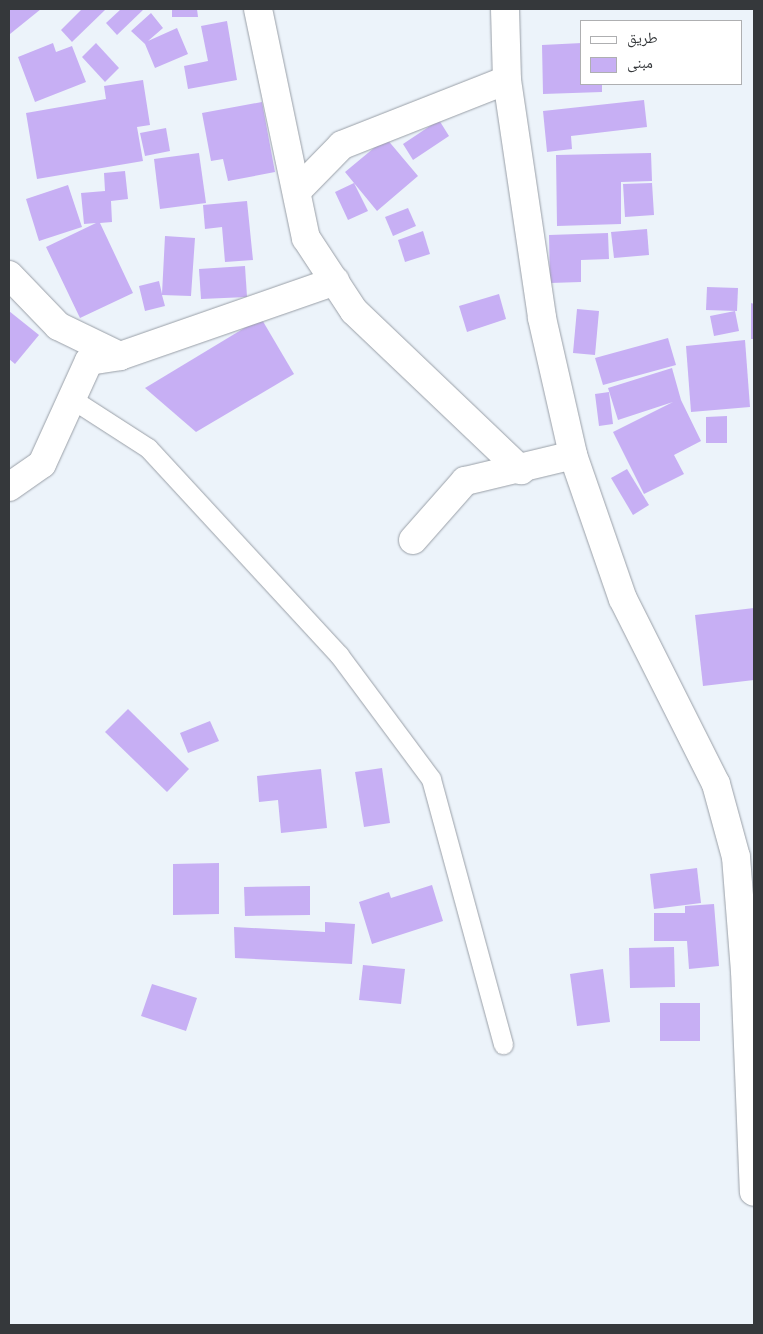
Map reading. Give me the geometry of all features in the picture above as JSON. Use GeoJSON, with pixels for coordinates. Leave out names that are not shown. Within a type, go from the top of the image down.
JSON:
{"type":"FeatureCollection","features":[{"type":"Feature","properties":{"kind":"street"},"geometry":{"type":"LineString","coordinates":[[258,9],[306,238],[354,311],[521,470]]}},
{"type":"Feature","properties":{"kind":"street"},"geometry":{"type":"LineString","coordinates":[[504,9],[507,80],[542,318],[573,455],[623,599],[716,784],[736,857],[745,971],[754,1192]]}},
{"type":"Feature","properties":{"kind":"street"},"geometry":{"type":"LineString","coordinates":[[297,191],[342,145],[507,80]]}},
{"type":"Feature","properties":{"kind":"street"},"geometry":{"type":"LineString","coordinates":[[9,275],[58,326],[120,356]]}},
{"type":"Feature","properties":{"kind":"street"},"geometry":{"type":"LineString","coordinates":[[9,487],[42,464],[89,361],[120,356],[335,281]]}},
{"type":"Feature","properties":{"kind":"street"},"geometry":{"type":"LineString","coordinates":[[413,540],[465,481],[521,470],[573,455]]}},
{"type":"Feature","properties":{"kind":"lane"},"geometry":{"type":"LineString","coordinates":[[72,399],[148,448],[339,655],[431,779],[502,1044]]}},
{"type":"Feature","properties":{"kind":"building"},"geometry":{"type":"Polygon","coordinates":[[[9,9],[41,9],[10,34],[9,9]]]}},
{"type":"Feature","properties":{"kind":"building"},"geometry":{"type":"Polygon","coordinates":[[[82,9],[106,9],[72,42],[61,30],[82,9]]]}},
{"type":"Feature","properties":{"kind":"building"},"geometry":{"type":"Polygon","coordinates":[[[121,9],[144,9],[117,35],[106,23],[121,9]]]}},
{"type":"Feature","properties":{"kind":"building"},"geometry":{"type":"Polygon","coordinates":[[[172,9],[197,9],[198,17],[172,17],[172,9]]]}},
{"type":"Feature","properties":{"kind":"building"},"geometry":{"type":"Polygon","coordinates":[[[151,13],[163,28],[148,41],[177,28],[188,54],[155,68],[145,44],[131,31],[151,13]]]}},
{"type":"Feature","properties":{"kind":"building"},"geometry":{"type":"Polygon","coordinates":[[[227,21],[237,80],[188,89],[184,66],[208,61],[201,26],[227,21]]]}},
{"type":"Feature","properties":{"kind":"building"},"geometry":{"type":"Polygon","coordinates":[[[53,43],[56,52],[72,46],[86,82],[35,102],[18,57],[53,43]]]}},
{"type":"Feature","properties":{"kind":"building"},"geometry":{"type":"Polygon","coordinates":[[[96,43],[119,68],[105,82],[82,57],[96,43]]]}},
{"type":"Feature","properties":{"kind":"building"},"geometry":{"type":"Polygon","coordinates":[[[580,43],[580,85],[602,85],[602,92],[543,94],[542,45],[580,43]]]}},
{"type":"Feature","properties":{"kind":"building"},"geometry":{"type":"Polygon","coordinates":[[[143,80],[150,125],[137,127],[143,161],[37,179],[26,113],[106,99],[104,86],[143,80]]]}},
{"type":"Feature","properties":{"kind":"building"},"geometry":{"type":"Polygon","coordinates":[[[644,100],[647,127],[571,136],[572,149],[547,152],[543,111],[644,100]]]}},
{"type":"Feature","properties":{"kind":"building"},"geometry":{"type":"Polygon","coordinates":[[[262,102],[275,172],[228,181],[223,159],[211,161],[202,113],[262,102]]]}},
{"type":"Feature","properties":{"kind":"building"},"geometry":{"type":"Polygon","coordinates":[[[439,120],[449,136],[413,160],[403,144],[439,120]]]}},
{"type":"Feature","properties":{"kind":"building"},"geometry":{"type":"Polygon","coordinates":[[[166,128],[170,151],[145,156],[140,133],[166,128]]]}},
{"type":"Feature","properties":{"kind":"building"},"geometry":{"type":"Polygon","coordinates":[[[386,138],[418,176],[377,211],[345,172],[386,138]]]}},
{"type":"Feature","properties":{"kind":"building"},"geometry":{"type":"Polygon","coordinates":[[[199,153],[206,203],[160,209],[154,159],[199,153]]]}},
{"type":"Feature","properties":{"kind":"building"},"geometry":{"type":"Polygon","coordinates":[[[651,153],[652,181],[621,182],[621,224],[557,226],[556,155],[651,153]]]}},
{"type":"Feature","properties":{"kind":"building"},"geometry":{"type":"Polygon","coordinates":[[[125,171],[128,199],[111,201],[112,222],[100,223],[133,293],[80,318],[46,247],[96,223],[84,224],[81,193],[105,191],[104,173],[125,171]]]}},
{"type":"Feature","properties":{"kind":"building"},"geometry":{"type":"Polygon","coordinates":[[[354,183],[368,211],[348,220],[335,192],[354,183]]]}},
{"type":"Feature","properties":{"kind":"building"},"geometry":{"type":"Polygon","coordinates":[[[652,183],[654,215],[625,217],[623,184],[652,183]]]}},
{"type":"Feature","properties":{"kind":"building"},"geometry":{"type":"Polygon","coordinates":[[[68,185],[82,227],[39,241],[26,199],[68,185]]]}},
{"type":"Feature","properties":{"kind":"building"},"geometry":{"type":"Polygon","coordinates":[[[247,201],[253,260],[225,262],[222,227],[205,229],[203,205],[247,201]]]}},
{"type":"Feature","properties":{"kind":"building"},"geometry":{"type":"Polygon","coordinates":[[[408,208],[416,226],[393,236],[385,217],[408,208]]]}},
{"type":"Feature","properties":{"kind":"building"},"geometry":{"type":"Polygon","coordinates":[[[647,229],[649,255],[614,258],[611,232],[647,229]]]}},
{"type":"Feature","properties":{"kind":"building"},"geometry":{"type":"Polygon","coordinates":[[[423,231],[430,254],[405,262],[398,240],[423,231]]]}},
{"type":"Feature","properties":{"kind":"building"},"geometry":{"type":"Polygon","coordinates":[[[608,233],[609,259],[581,260],[581,282],[550,283],[549,235],[608,233]]]}},
{"type":"Feature","properties":{"kind":"building"},"geometry":{"type":"Polygon","coordinates":[[[165,236],[195,238],[191,296],[162,295],[165,306],[145,311],[139,286],[159,281],[162,294],[165,236]]]}},
{"type":"Feature","properties":{"kind":"building"},"geometry":{"type":"Polygon","coordinates":[[[245,266],[247,297],[201,299],[199,269],[245,266]]]}},
{"type":"Feature","properties":{"kind":"building"},"geometry":{"type":"Polygon","coordinates":[[[707,287],[738,288],[737,311],[706,310],[707,287]]]}},
{"type":"Feature","properties":{"kind":"building"},"geometry":{"type":"Polygon","coordinates":[[[499,294],[506,319],[467,332],[459,306],[499,294]]]}},
{"type":"Feature","properties":{"kind":"building"},"geometry":{"type":"Polygon","coordinates":[[[751,303],[754,304],[754,339],[751,339],[751,303]]]}},
{"type":"Feature","properties":{"kind":"building"},"geometry":{"type":"Polygon","coordinates":[[[577,309],[599,311],[595,355],[573,353],[577,309]]]}},
{"type":"Feature","properties":{"kind":"building"},"geometry":{"type":"Polygon","coordinates":[[[9,311],[39,335],[15,364],[9,359],[9,311]]]}},
{"type":"Feature","properties":{"kind":"building"},"geometry":{"type":"Polygon","coordinates":[[[735,311],[739,331],[714,336],[710,316],[735,311]]]}},
{"type":"Feature","properties":{"kind":"building"},"geometry":{"type":"Polygon","coordinates":[[[261,318],[294,374],[196,432],[145,388],[261,318]]]}},
{"type":"Feature","properties":{"kind":"building"},"geometry":{"type":"Polygon","coordinates":[[[668,338],[676,365],[603,385],[595,358],[668,338]]]}},
{"type":"Feature","properties":{"kind":"building"},"geometry":{"type":"Polygon","coordinates":[[[745,340],[750,407],[691,412],[686,346],[745,340]]]}},
{"type":"Feature","properties":{"kind":"building"},"geometry":{"type":"Polygon","coordinates":[[[672,368],[681,400],[701,441],[674,455],[684,474],[644,494],[613,432],[673,402],[618,420],[608,388],[672,368]]]}},
{"type":"Feature","properties":{"kind":"building"},"geometry":{"type":"Polygon","coordinates":[[[609,392],[613,424],[599,426],[595,394],[609,392]]]}},
{"type":"Feature","properties":{"kind":"building"},"geometry":{"type":"Polygon","coordinates":[[[727,416],[727,443],[706,443],[706,417],[727,416]]]}},
{"type":"Feature","properties":{"kind":"building"},"geometry":{"type":"Polygon","coordinates":[[[627,469],[649,505],[633,515],[611,478],[627,469]]]}},
{"type":"Feature","properties":{"kind":"building"},"geometry":{"type":"Polygon","coordinates":[[[754,608],[754,680],[703,686],[695,615],[754,608]]]}},
{"type":"Feature","properties":{"kind":"building"},"geometry":{"type":"Polygon","coordinates":[[[128,709],[189,769],[167,792],[105,732],[128,709]]]}},
{"type":"Feature","properties":{"kind":"building"},"geometry":{"type":"Polygon","coordinates":[[[210,721],[219,741],[188,753],[180,733],[210,721]]]}},
{"type":"Feature","properties":{"kind":"building"},"geometry":{"type":"Polygon","coordinates":[[[382,768],[390,823],[364,827],[355,772],[382,768]]]}},
{"type":"Feature","properties":{"kind":"building"},"geometry":{"type":"Polygon","coordinates":[[[321,769],[327,828],[281,833],[278,800],[259,802],[257,776],[321,769]]]}},
{"type":"Feature","properties":{"kind":"building"},"geometry":{"type":"Polygon","coordinates":[[[219,863],[219,914],[173,915],[173,864],[219,863]]]}},
{"type":"Feature","properties":{"kind":"building"},"geometry":{"type":"Polygon","coordinates":[[[697,868],[701,903],[654,909],[650,874],[697,868]]]}},
{"type":"Feature","properties":{"kind":"building"},"geometry":{"type":"Polygon","coordinates":[[[432,885],[443,921],[372,944],[359,902],[389,892],[391,898],[432,885]]]}},
{"type":"Feature","properties":{"kind":"building"},"geometry":{"type":"Polygon","coordinates":[[[310,886],[310,915],[245,916],[244,887],[310,886]]]}},
{"type":"Feature","properties":{"kind":"building"},"geometry":{"type":"Polygon","coordinates":[[[714,904],[719,966],[689,969],[687,941],[654,941],[654,913],[685,913],[685,906],[714,904]]]}},
{"type":"Feature","properties":{"kind":"building"},"geometry":{"type":"Polygon","coordinates":[[[325,922],[355,924],[352,964],[235,958],[234,927],[325,932],[325,922]]]}},
{"type":"Feature","properties":{"kind":"building"},"geometry":{"type":"Polygon","coordinates":[[[674,947],[675,987],[630,988],[629,948],[674,947]]]}},
{"type":"Feature","properties":{"kind":"building"},"geometry":{"type":"Polygon","coordinates":[[[363,965],[405,969],[401,1004],[359,1000],[363,965]]]}},
{"type":"Feature","properties":{"kind":"building"},"geometry":{"type":"Polygon","coordinates":[[[603,969],[610,1022],[577,1026],[570,974],[603,969]]]}},
{"type":"Feature","properties":{"kind":"building"},"geometry":{"type":"Polygon","coordinates":[[[152,984],[197,998],[186,1031],[141,1016],[152,984]]]}},
{"type":"Feature","properties":{"kind":"building"},"geometry":{"type":"Polygon","coordinates":[[[660,1003],[700,1003],[700,1041],[660,1041],[660,1003]]]}}]}
